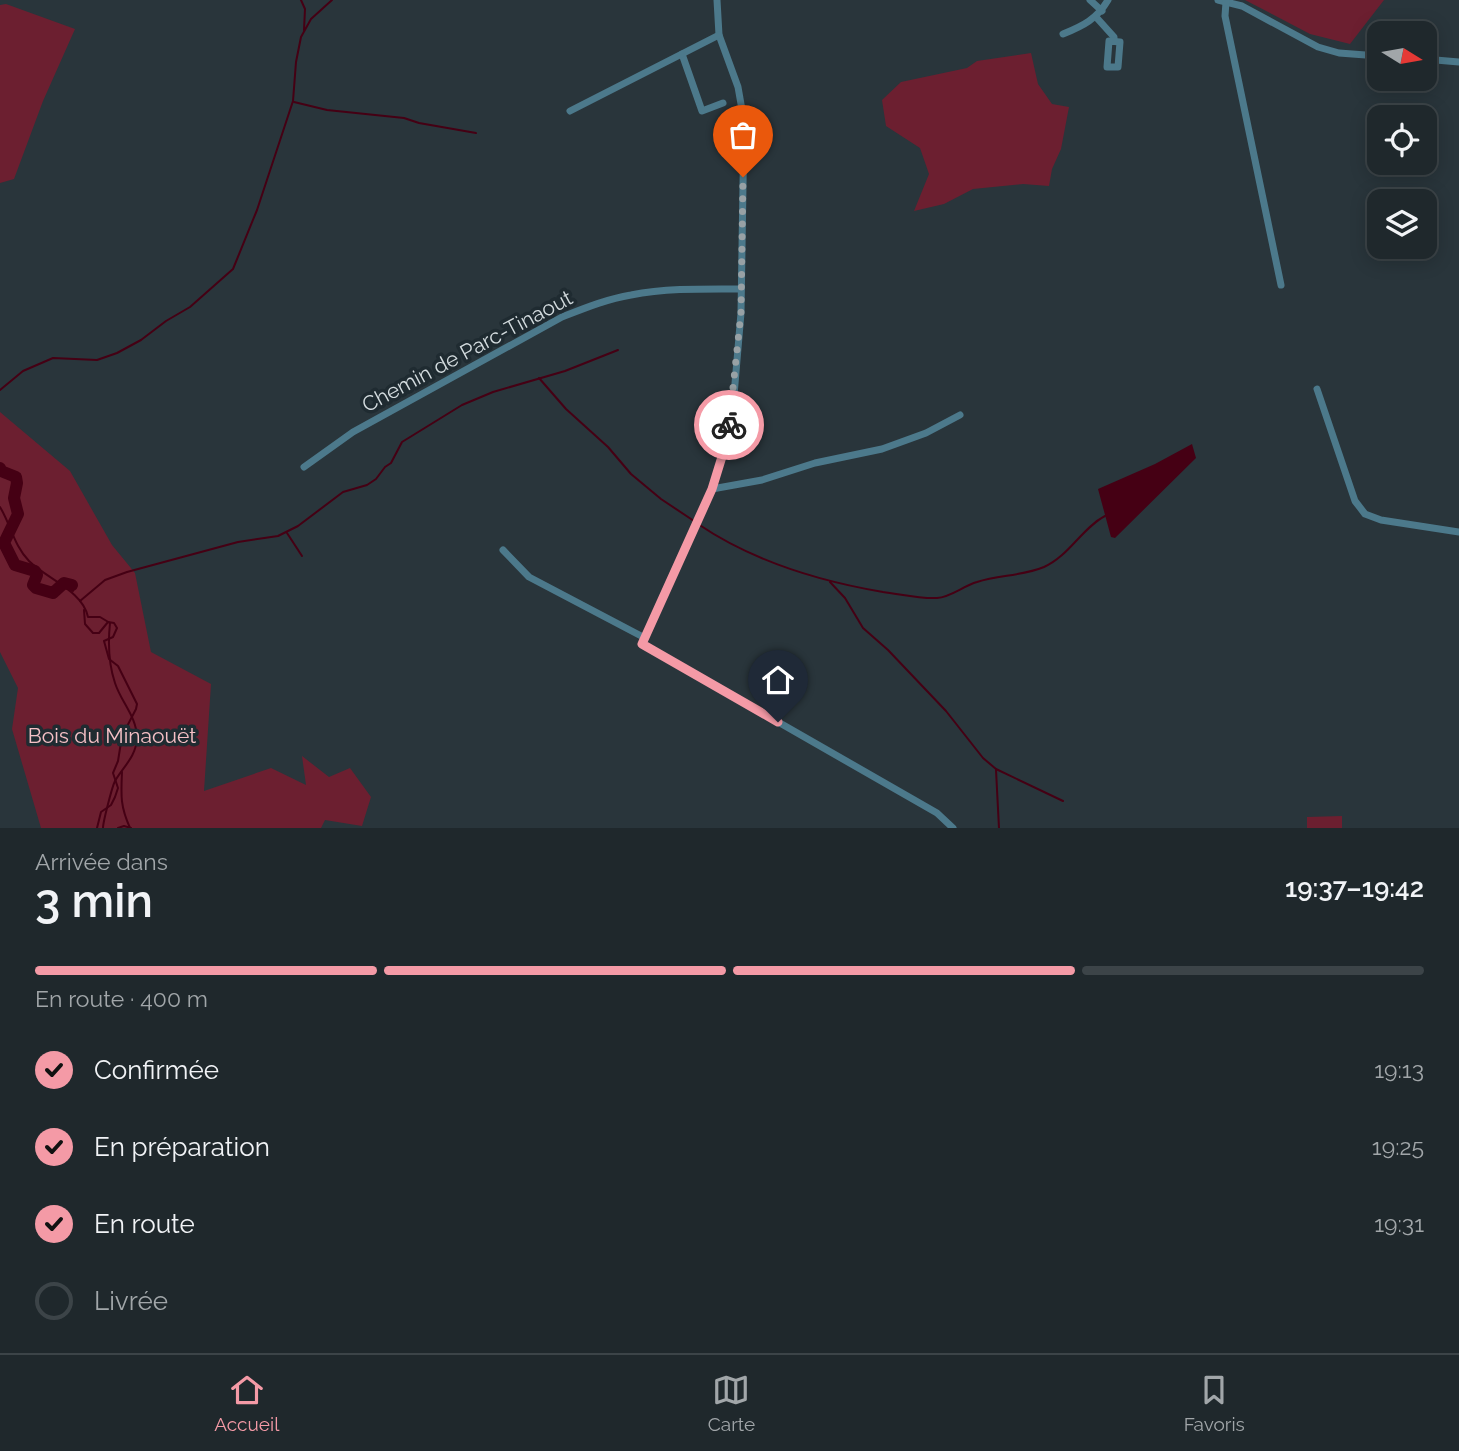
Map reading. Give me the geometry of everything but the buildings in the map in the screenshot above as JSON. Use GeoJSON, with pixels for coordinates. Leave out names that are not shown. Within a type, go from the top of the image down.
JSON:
{"type":"FeatureCollection","features":[{"type":"Feature","properties":{"kind":"street"},"geometry":{"type":"LineString","coordinates":[[643,641],[677,561],[712,489],[725,447],[733,407],[741,313],[744,121],[737,87],[719,35],[717,0]]}},
{"type":"Feature","properties":{"kind":"street"},"geometry":{"type":"LineString","coordinates":[[1090,0],[1114,41]]}},
{"type":"Feature","properties":{"kind":"street"},"geometry":{"type":"LineString","coordinates":[[1063,34],[1087,24],[1099,14],[1108,0]]}},
{"type":"Feature","properties":{"kind":"street"},"geometry":{"type":"LineString","coordinates":[[1281,285],[1222,1],[1242,6],[1318,47],[1367,55]]}},
{"type":"Feature","properties":{"kind":"street"},"geometry":{"type":"LineString","coordinates":[[570,111],[719,35]]}},
{"type":"Feature","properties":{"kind":"street"},"geometry":{"type":"LineString","coordinates":[[682,54],[702,111],[723,103]]}},
{"type":"Feature","properties":{"kind":"street"},"geometry":{"type":"LineString","coordinates":[[1437,60],[1459,62]]}},
{"type":"Feature","properties":{"kind":"street","name":"Chemin de Parc-Tinaout"},"geometry":{"type":"LineString","coordinates":[[304,467],[353,432],[562,317],[632,295],[684,290],[741,289]]}},
{"type":"Feature","properties":{"kind":"street"},"geometry":{"type":"LineString","coordinates":[[1317,389],[1355,500],[1365,514],[1381,520],[1459,532]]}},
{"type":"Feature","properties":{"kind":"street"},"geometry":{"type":"LineString","coordinates":[[712,489],[762,480],[815,463],[882,449],[926,433],[960,415]]}},
{"type":"Feature","properties":{"kind":"street"},"geometry":{"type":"LineString","coordinates":[[503,550],[529,577],[937,813],[953,828]]}},
{"type":"Feature","properties":{"kind":"green space"},"geometry":{"type":"Polygon","coordinates":[[[1245,0],[1384,0],[1350,44],[1310,34],[1245,0]]]}},
{"type":"Feature","properties":{"kind":"green space"},"geometry":{"type":"Polygon","coordinates":[[[6,4],[75,29],[43,101],[14,179],[0,183],[0,5],[6,4]]]}},
{"type":"Feature","properties":{"kind":"green space"},"geometry":{"type":"Polygon","coordinates":[[[1031,53],[1038,84],[1052,104],[1069,107],[1061,149],[1052,169],[1049,186],[1023,184],[973,189],[944,204],[914,211],[929,174],[920,148],[886,126],[882,100],[901,82],[967,68],[977,61],[1031,53]]]}},
{"type":"Feature","properties":{"kind":"green space","name":"Bois du Minaouët"},"geometry":{"type":"Polygon","coordinates":[[[0,412],[70,471],[112,545],[135,573],[151,652],[211,684],[204,791],[271,768],[306,785],[302,756],[329,777],[350,768],[371,797],[362,826],[325,820],[321,828],[41,828],[12,729],[18,688],[0,652],[0,412]]]}},
{"type":"Feature","properties":{"kind":"green space"},"geometry":{"type":"Polygon","coordinates":[[[1342,816],[1342,828],[1307,828],[1307,817],[1342,816]]]}},
{"type":"Feature","properties":{"kind":"shaded area"},"geometry":{"type":"Polygon","coordinates":[[[1192,444],[1196,458],[1115,538],[1111,537],[1098,489],[1192,444]]]}},
{"type":"Feature","properties":{"kind":"waterway"},"geometry":{"type":"LineString","coordinates":[[301,0],[305,9],[304,30]]}},
{"type":"Feature","properties":{"kind":"waterway"},"geometry":{"type":"LineString","coordinates":[[0,390],[23,371],[53,358],[97,360],[117,353],[190,307],[233,269],[257,210],[293,101],[301,37],[311,19],[332,0]]}},
{"type":"Feature","properties":{"kind":"waterway"},"geometry":{"type":"LineString","coordinates":[[294,102],[327,110],[404,118],[476,133]]}},
{"type":"Feature","properties":{"kind":"waterway"},"geometry":{"type":"LineString","coordinates":[[80,601],[105,580],[127,572],[238,542],[278,536],[298,526],[343,492],[367,485],[376,479],[391,463],[402,442],[462,405],[493,392],[565,371],[618,350]]}},
{"type":"Feature","properties":{"kind":"waterway"},"geometry":{"type":"LineString","coordinates":[[539,378],[631,474],[694,521]]}},
{"type":"Feature","properties":{"kind":"waterway"},"geometry":{"type":"LineString","coordinates":[[0,468],[1,471],[16,477],[17,483],[14,498],[18,514],[4,543],[15,565],[35,571],[37,575],[33,585],[36,588],[53,593],[64,583],[72,585]]}},
{"type":"Feature","properties":{"kind":"waterway"},"geometry":{"type":"LineString","coordinates":[[0,507],[20,549],[29,561],[72,593],[85,608],[88,617],[100,617],[110,623],[113,676],[132,716],[137,738],[132,756],[114,784],[103,828]]}},
{"type":"Feature","properties":{"kind":"waterway"},"geometry":{"type":"LineString","coordinates":[[698,524],[741,549],[811,576],[883,592],[937,598],[977,582],[1044,567],[1061,556],[1089,527],[1105,516]]}},
{"type":"Feature","properties":{"kind":"waterway"},"geometry":{"type":"LineString","coordinates":[[287,533],[302,556]]}},
{"type":"Feature","properties":{"kind":"waterway"},"geometry":{"type":"LineString","coordinates":[[830,582],[845,598],[863,628],[888,650],[946,711],[983,758],[996,769],[1063,801]]}},
{"type":"Feature","properties":{"kind":"waterway"},"geometry":{"type":"LineString","coordinates":[[72,585],[73,591]]}},
{"type":"Feature","properties":{"kind":"waterway"},"geometry":{"type":"LineString","coordinates":[[84,610],[85,624],[93,633],[99,633],[108,622],[114,623],[117,628],[113,637],[104,641],[109,659],[118,666],[137,704],[122,736],[113,773],[118,788],[111,805],[101,812],[97,828]]}},
{"type":"Feature","properties":{"kind":"waterway"},"geometry":{"type":"LineString","coordinates":[[996,770],[999,828]]}},
{"type":"Feature","properties":{"kind":"waterway"},"geometry":{"type":"LineString","coordinates":[[122,772],[122,800],[130,828]]}},
{"type":"Feature","properties":{"kind":"waterway"},"geometry":{"type":"LineString","coordinates":[[118,828],[131,828]]}},
{"type":"Feature","properties":{"kind":"way so far"},"geometry":{"type":"LineString","coordinates":[[729,425],[741,313],[743,177]]}},
{"type":"Feature","properties":{"kind":"route"},"geometry":{"type":"LineString","coordinates":[[729,425],[712,489],[677,561],[642,644],[778,722]]}}]}
